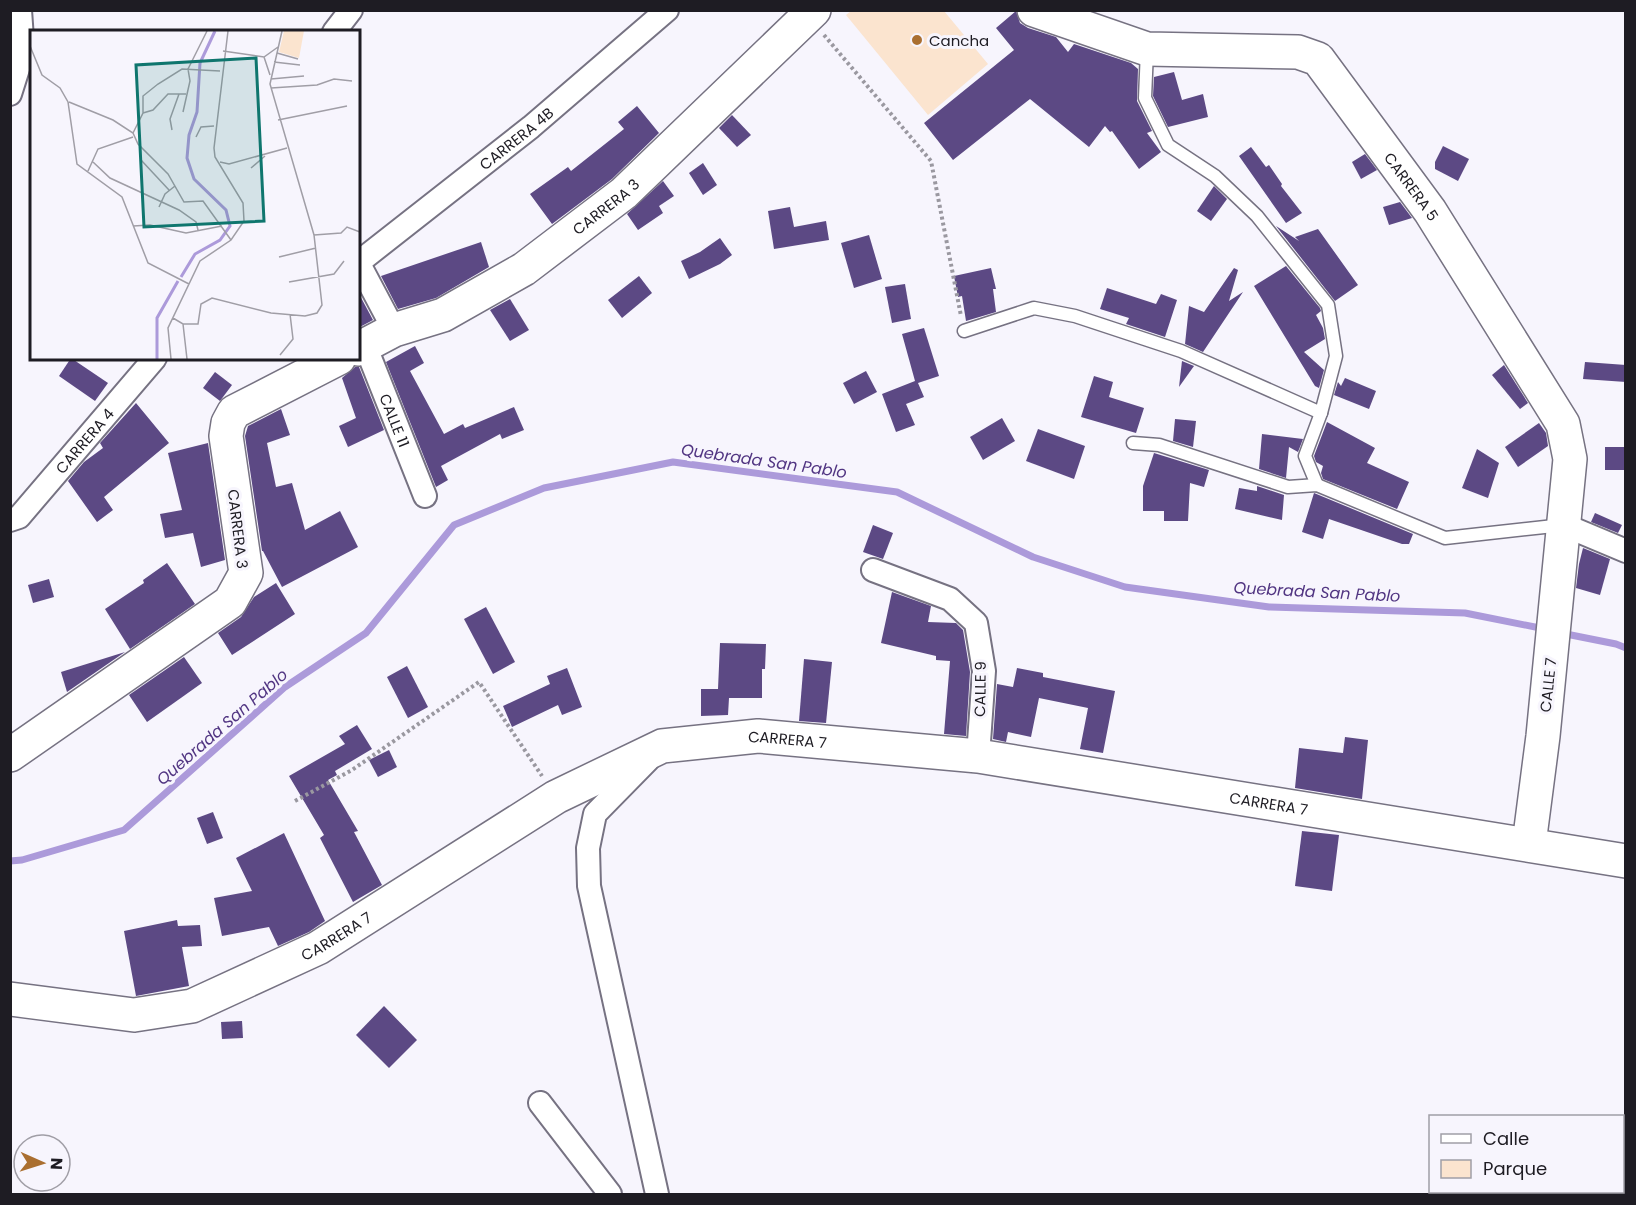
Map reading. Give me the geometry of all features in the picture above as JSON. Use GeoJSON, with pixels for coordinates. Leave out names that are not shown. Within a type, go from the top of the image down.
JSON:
{"type":"FeatureCollection","features":[{"type":"Feature","properties":{"kind":"street"},"geometry":{"type":"LineString","coordinates":[[10,94],[23,53],[20,10]]}},
{"type":"Feature","properties":{"kind":"street"},"geometry":{"type":"LineString","coordinates":[[336,30],[351,10]]}},
{"type":"Feature","properties":{"kind":"street","name":"CARRERA 4B"},"geometry":{"type":"LineString","coordinates":[[360,261],[531,128],[667,10]]}},
{"type":"Feature","properties":{"kind":"street","name":"CARRERA 5"},"geometry":{"type":"LineString","coordinates":[[1034,10],[1147,49],[1298,52],[1318,59],[1430,211],[1563,424],[1570,459],[1563,538]]}},
{"type":"Feature","properties":{"kind":"street","name":"CARRERA 3"},"geometry":{"type":"LineString","coordinates":[[360,348],[394,330],[443,315],[524,269],[615,200],[811,13]]}},
{"type":"Feature","properties":{"kind":"street"},"geometry":{"type":"LineString","coordinates":[[360,264],[394,330]]}},
{"type":"Feature","properties":{"kind":"street","name":"CARRERA 4"},"geometry":{"type":"LineString","coordinates":[[10,520],[19,517],[153,360]]}},
{"type":"Feature","properties":{"kind":"street","name":"CARRERA 3"},"geometry":{"type":"LineString","coordinates":[[10,755],[230,602],[246,573],[226,436],[228,423],[234,412],[336,360]]}},
{"type":"Feature","properties":{"kind":"street","name":"CALLE 11"},"geometry":{"type":"LineString","coordinates":[[358,360],[425,496]]}},
{"type":"Feature","properties":{"kind":"street"},"geometry":{"type":"LineString","coordinates":[[1563,538],[1626,551]]}},
{"type":"Feature","properties":{"kind":"street","name":"CALLE 7"},"geometry":{"type":"LineString","coordinates":[[1528,844],[1543,736],[1563,538]]}},
{"type":"Feature","properties":{"kind":"street","name":"CALLE 9"},"geometry":{"type":"LineString","coordinates":[[873,570],[950,599],[976,623],[984,671],[978,756]]}},
{"type":"Feature","properties":{"kind":"street","name":"CARRERA 7"},"geometry":{"type":"LineString","coordinates":[[10,999],[134,1016],[192,1006],[318,948],[556,797],[662,746],[758,736],[978,756],[1626,861]]}},
{"type":"Feature","properties":{"kind":"street"},"geometry":{"type":"LineString","coordinates":[[657,1194],[590,886],[588,848],[595,814],[662,746]]}},
{"type":"Feature","properties":{"kind":"street"},"geometry":{"type":"LineString","coordinates":[[540,1103],[610,1194]]}},
{"type":"Feature","properties":{"kind":"lane"},"geometry":{"type":"LineString","coordinates":[[1147,49],[1145,98],[1168,145],[1215,176],[1257,216],[1328,306],[1336,356],[1321,413],[1305,456],[1317,485]]}},
{"type":"Feature","properties":{"kind":"lane"},"geometry":{"type":"LineString","coordinates":[[963,331],[1034,308],[1075,316],[1181,351],[1321,413]]}},
{"type":"Feature","properties":{"kind":"lane"},"geometry":{"type":"LineString","coordinates":[[1132,443],[1159,446],[1288,487],[1317,485],[1445,538],[1563,538]]}},
{"type":"Feature","properties":{"kind":"path"},"geometry":{"type":"LineString","coordinates":[[811,13],[931,161],[963,331]]}},
{"type":"Feature","properties":{"kind":"path"},"geometry":{"type":"LineString","coordinates":[[295,801],[352,770],[479,682],[556,797]]}},
{"type":"Feature","properties":{"kind":"green space","name":"Cancha"},"geometry":{"type":"Polygon","coordinates":[[[851,11],[944,11],[988,64],[928,115],[846,15],[851,11]]]}},
{"type":"Feature","properties":{"kind":"building"},"geometry":{"type":"Polygon","coordinates":[[[1016,11],[1020,23],[1056,37],[1068,52],[1074,44],[1131,63],[1138,69],[1137,101],[1152,131],[1147,133],[1161,152],[1139,169],[1112,131],[1110,132],[1105,126],[1089,147],[1030,99],[953,160],[924,123],[1014,50],[996,28],[1016,11]]]}},
{"type":"Feature","properties":{"kind":"building"},"geometry":{"type":"Polygon","coordinates":[[[1174,72],[1182,100],[1203,94],[1208,117],[1168,127],[1153,96],[1154,77],[1174,72]]]}},
{"type":"Feature","properties":{"kind":"building"},"geometry":{"type":"Polygon","coordinates":[[[637,106],[659,133],[612,179],[552,224],[530,194],[568,167],[571,171],[624,129],[618,122],[637,106]]]}},
{"type":"Feature","properties":{"kind":"building"},"geometry":{"type":"Polygon","coordinates":[[[732,115],[751,135],[737,147],[719,128],[732,115]]]}},
{"type":"Feature","properties":{"kind":"building"},"geometry":{"type":"Polygon","coordinates":[[[1443,146],[1469,159],[1458,181],[1435,169],[1435,162],[1443,146]]]}},
{"type":"Feature","properties":{"kind":"building"},"geometry":{"type":"Polygon","coordinates":[[[1251,147],[1266,167],[1269,165],[1282,184],[1281,186],[1302,213],[1286,223],[1239,156],[1251,147]]]}},
{"type":"Feature","properties":{"kind":"building"},"geometry":{"type":"Polygon","coordinates":[[[1365,154],[1377,170],[1361,179],[1352,162],[1365,154]]]}},
{"type":"Feature","properties":{"kind":"building"},"geometry":{"type":"Polygon","coordinates":[[[703,163],[717,185],[703,195],[689,173],[703,163]]]}},
{"type":"Feature","properties":{"kind":"building"},"geometry":{"type":"Polygon","coordinates":[[[663,181],[674,196],[659,206],[663,213],[638,230],[627,214],[663,181]]]}},
{"type":"Feature","properties":{"kind":"building"},"geometry":{"type":"Polygon","coordinates":[[[1214,186],[1227,199],[1211,221],[1197,211],[1214,186]]]}},
{"type":"Feature","properties":{"kind":"building"},"geometry":{"type":"Polygon","coordinates":[[[1400,202],[1412,218],[1389,225],[1383,207],[1400,202]]]}},
{"type":"Feature","properties":{"kind":"building"},"geometry":{"type":"Polygon","coordinates":[[[790,207],[794,227],[826,221],[829,240],[774,249],[768,211],[790,207]]]}},
{"type":"Feature","properties":{"kind":"building"},"geometry":{"type":"Polygon","coordinates":[[[1276,226],[1299,241],[1295,237],[1318,229],[1358,285],[1335,301],[1276,226]]]}},
{"type":"Feature","properties":{"kind":"building"},"geometry":{"type":"Polygon","coordinates":[[[869,235],[882,279],[854,288],[841,243],[869,235]]]}},
{"type":"Feature","properties":{"kind":"building"},"geometry":{"type":"Polygon","coordinates":[[[720,238],[732,255],[720,264],[689,279],[681,261],[700,252],[720,238]]]}},
{"type":"Feature","properties":{"kind":"building"},"geometry":{"type":"Polygon","coordinates":[[[481,242],[489,267],[436,298],[398,309],[381,276],[481,242]]]}},
{"type":"Feature","properties":{"kind":"building"},"geometry":{"type":"Polygon","coordinates":[[[1286,266],[1321,311],[1316,315],[1323,328],[1325,339],[1304,352],[1324,370],[1319,388],[1315,386],[1254,286],[1286,266]]]}},
{"type":"Feature","properties":{"kind":"building"},"geometry":{"type":"Polygon","coordinates":[[[991,268],[996,289],[993,289],[996,312],[966,321],[962,296],[958,297],[954,276],[991,268]]]}},
{"type":"Feature","properties":{"kind":"building"},"geometry":{"type":"Polygon","coordinates":[[[1234,268],[1238,270],[1229,301],[1243,292],[1203,352],[1185,344],[1189,306],[1204,312],[1234,268]]]}},
{"type":"Feature","properties":{"kind":"building"},"geometry":{"type":"Polygon","coordinates":[[[639,276],[652,293],[622,318],[608,300],[639,276]]]}},
{"type":"Feature","properties":{"kind":"building"},"geometry":{"type":"Polygon","coordinates":[[[905,284],[911,319],[892,323],[885,287],[905,284]]]}},
{"type":"Feature","properties":{"kind":"building"},"geometry":{"type":"Polygon","coordinates":[[[1107,288],[1156,304],[1161,294],[1177,300],[1165,337],[1126,324],[1129,318],[1100,309],[1107,288]]]}},
{"type":"Feature","properties":{"kind":"building"},"geometry":{"type":"Polygon","coordinates":[[[360,296],[373,320],[360,327],[360,296]]]}},
{"type":"Feature","properties":{"kind":"building"},"geometry":{"type":"Polygon","coordinates":[[[510,299],[529,330],[510,341],[490,310],[510,299]]]}},
{"type":"Feature","properties":{"kind":"building"},"geometry":{"type":"Polygon","coordinates":[[[924,328],[939,376],[918,383],[924,397],[906,404],[915,425],[896,432],[882,394],[915,381],[902,334],[924,328]]]}},
{"type":"Feature","properties":{"kind":"building"},"geometry":{"type":"Polygon","coordinates":[[[415,346],[424,363],[410,371],[444,434],[463,424],[465,428],[514,407],[524,430],[502,439],[500,434],[441,466],[448,480],[436,487],[386,362],[415,346]]]}},
{"type":"Feature","properties":{"kind":"building"},"geometry":{"type":"Polygon","coordinates":[[[70,360],[74,360],[108,383],[95,401],[59,376],[70,360]]]}},
{"type":"Feature","properties":{"kind":"building"},"geometry":{"type":"Polygon","coordinates":[[[1182,361],[1194,366],[1179,387],[1182,361]]]}},
{"type":"Feature","properties":{"kind":"building"},"geometry":{"type":"Polygon","coordinates":[[[1585,362],[1626,365],[1626,382],[1583,379],[1585,362]]]}},
{"type":"Feature","properties":{"kind":"building"},"geometry":{"type":"Polygon","coordinates":[[[1504,365],[1528,403],[1520,409],[1492,375],[1504,365]]]}},
{"type":"Feature","properties":{"kind":"building"},"geometry":{"type":"Polygon","coordinates":[[[355,367],[359,367],[384,430],[348,447],[339,426],[356,418],[342,378],[355,367]]]}},
{"type":"Feature","properties":{"kind":"building"},"geometry":{"type":"Polygon","coordinates":[[[866,371],[877,392],[854,404],[843,383],[866,371]]]}},
{"type":"Feature","properties":{"kind":"building"},"geometry":{"type":"Polygon","coordinates":[[[215,372],[232,385],[220,401],[203,388],[215,372]]]}},
{"type":"Feature","properties":{"kind":"building"},"geometry":{"type":"Polygon","coordinates":[[[1094,376],[1113,382],[1109,397],[1144,408],[1136,433],[1081,417],[1094,376]]]}},
{"type":"Feature","properties":{"kind":"building"},"geometry":{"type":"Polygon","coordinates":[[[1345,378],[1376,391],[1369,409],[1334,395],[1338,382],[1341,386],[1345,378]]]}},
{"type":"Feature","properties":{"kind":"building"},"geometry":{"type":"Polygon","coordinates":[[[136,403],[169,443],[104,497],[113,510],[97,522],[68,481],[84,462],[103,448],[100,443],[136,403]]]}},
{"type":"Feature","properties":{"kind":"building"},"geometry":{"type":"Polygon","coordinates":[[[281,409],[290,435],[267,443],[276,487],[292,483],[305,530],[340,511],[358,547],[282,587],[262,551],[245,436],[248,426],[281,409]]]}},
{"type":"Feature","properties":{"kind":"building"},"geometry":{"type":"Polygon","coordinates":[[[1002,418],[1015,441],[983,460],[970,437],[1002,418]]]}},
{"type":"Feature","properties":{"kind":"building"},"geometry":{"type":"Polygon","coordinates":[[[1175,419],[1196,421],[1193,447],[1173,441],[1175,419]]]}},
{"type":"Feature","properties":{"kind":"building"},"geometry":{"type":"Polygon","coordinates":[[[1327,422],[1375,448],[1367,463],[1409,482],[1397,509],[1323,479],[1321,473],[1323,466],[1316,462],[1314,456],[1327,422]]]}},
{"type":"Feature","properties":{"kind":"building"},"geometry":{"type":"Polygon","coordinates":[[[1539,423],[1546,433],[1548,446],[1518,467],[1505,447],[1539,423]]]}},
{"type":"Feature","properties":{"kind":"building"},"geometry":{"type":"Polygon","coordinates":[[[1038,429],[1085,446],[1074,479],[1026,461],[1038,429]]]}},
{"type":"Feature","properties":{"kind":"building"},"geometry":{"type":"Polygon","coordinates":[[[1262,434],[1303,439],[1298,452],[1289,447],[1286,478],[1259,469],[1262,434]]]}},
{"type":"Feature","properties":{"kind":"building"},"geometry":{"type":"Polygon","coordinates":[[[208,443],[225,560],[201,567],[193,533],[165,538],[160,514],[182,510],[168,453],[208,443]]]}},
{"type":"Feature","properties":{"kind":"building"},"geometry":{"type":"Polygon","coordinates":[[[1605,447],[1626,447],[1626,470],[1605,470],[1605,447]]]}},
{"type":"Feature","properties":{"kind":"building"},"geometry":{"type":"Polygon","coordinates":[[[1477,449],[1499,463],[1488,498],[1462,488],[1477,449]]]}},
{"type":"Feature","properties":{"kind":"building"},"geometry":{"type":"Polygon","coordinates":[[[1154,453],[1209,470],[1204,487],[1190,483],[1188,521],[1164,521],[1164,511],[1143,511],[1143,486],[1154,453]]]}},
{"type":"Feature","properties":{"kind":"building"},"geometry":{"type":"Polygon","coordinates":[[[1257,486],[1284,495],[1282,520],[1235,509],[1239,488],[1257,491],[1257,486]]]}},
{"type":"Feature","properties":{"kind":"building"},"geometry":{"type":"Polygon","coordinates":[[[1314,493],[1413,534],[1409,544],[1402,544],[1329,519],[1323,539],[1302,532],[1314,493]]]}},
{"type":"Feature","properties":{"kind":"building"},"geometry":{"type":"Polygon","coordinates":[[[1595,513],[1622,525],[1618,533],[1591,522],[1595,513]]]}},
{"type":"Feature","properties":{"kind":"building"},"geometry":{"type":"Polygon","coordinates":[[[873,525],[893,533],[883,559],[863,552],[873,525]]]}},
{"type":"Feature","properties":{"kind":"building"},"geometry":{"type":"Polygon","coordinates":[[[1583,548],[1610,559],[1600,595],[1576,588],[1583,548]]]}},
{"type":"Feature","properties":{"kind":"building"},"geometry":{"type":"Polygon","coordinates":[[[167,563],[195,604],[130,649],[105,609],[144,583],[143,580],[167,563]]]}},
{"type":"Feature","properties":{"kind":"building"},"geometry":{"type":"Polygon","coordinates":[[[49,579],[54,597],[33,603],[28,585],[49,579]]]}},
{"type":"Feature","properties":{"kind":"building"},"geometry":{"type":"Polygon","coordinates":[[[276,583],[295,614],[232,655],[218,633],[241,617],[254,597],[276,583]]]}},
{"type":"Feature","properties":{"kind":"building"},"geometry":{"type":"Polygon","coordinates":[[[892,592],[931,606],[928,622],[956,623],[963,630],[970,672],[966,736],[944,734],[950,661],[936,660],[936,656],[881,643],[892,592]]]}},
{"type":"Feature","properties":{"kind":"building"},"geometry":{"type":"Polygon","coordinates":[[[486,607],[515,662],[493,674],[464,619],[486,607]]]}},
{"type":"Feature","properties":{"kind":"building"},"geometry":{"type":"Polygon","coordinates":[[[720,643],[766,644],[765,669],[762,669],[762,698],[729,698],[728,715],[701,716],[701,689],[718,689],[720,643]]]}},
{"type":"Feature","properties":{"kind":"building"},"geometry":{"type":"Polygon","coordinates":[[[125,652],[67,692],[61,672],[125,652]]]}},
{"type":"Feature","properties":{"kind":"building"},"geometry":{"type":"Polygon","coordinates":[[[184,657],[202,683],[147,722],[129,695],[184,657]]]}},
{"type":"Feature","properties":{"kind":"building"},"geometry":{"type":"Polygon","coordinates":[[[804,659],[832,662],[826,723],[799,721],[804,659]]]}},
{"type":"Feature","properties":{"kind":"building"},"geometry":{"type":"Polygon","coordinates":[[[407,666],[428,707],[408,718],[387,677],[407,666]]]}},
{"type":"Feature","properties":{"kind":"building"},"geometry":{"type":"Polygon","coordinates":[[[567,668],[582,707],[562,715],[558,705],[512,727],[503,706],[550,684],[547,676],[567,668]]]}},
{"type":"Feature","properties":{"kind":"building"},"geometry":{"type":"Polygon","coordinates":[[[1017,668],[1043,673],[1043,677],[1115,691],[1103,753],[1080,749],[1088,708],[1039,698],[1031,737],[1008,732],[1006,742],[993,739],[997,684],[1013,687],[1017,668]]]}},
{"type":"Feature","properties":{"kind":"building"},"geometry":{"type":"Polygon","coordinates":[[[357,725],[372,749],[335,771],[337,775],[328,780],[358,831],[354,832],[382,885],[353,902],[320,838],[324,835],[289,776],[345,744],[339,736],[357,725]]]}},
{"type":"Feature","properties":{"kind":"building"},"geometry":{"type":"Polygon","coordinates":[[[1345,737],[1368,740],[1362,799],[1295,788],[1299,748],[1343,753],[1345,737]]]}},
{"type":"Feature","properties":{"kind":"building"},"geometry":{"type":"Polygon","coordinates":[[[389,750],[397,767],[378,777],[369,760],[389,750]]]}},
{"type":"Feature","properties":{"kind":"building"},"geometry":{"type":"Polygon","coordinates":[[[213,812],[223,838],[207,844],[197,818],[213,812]]]}},
{"type":"Feature","properties":{"kind":"building"},"geometry":{"type":"Polygon","coordinates":[[[1302,831],[1339,835],[1332,891],[1295,886],[1302,831]]]}},
{"type":"Feature","properties":{"kind":"building"},"geometry":{"type":"Polygon","coordinates":[[[284,833],[325,921],[309,932],[278,946],[269,927],[222,936],[214,898],[252,891],[236,858],[284,833]]]}},
{"type":"Feature","properties":{"kind":"building"},"geometry":{"type":"Polygon","coordinates":[[[177,920],[178,926],[200,925],[202,946],[182,947],[189,986],[136,996],[124,931],[177,920]]]}},
{"type":"Feature","properties":{"kind":"building"},"geometry":{"type":"Polygon","coordinates":[[[384,1006],[417,1040],[389,1068],[356,1035],[384,1006]]]}},
{"type":"Feature","properties":{"kind":"building"},"geometry":{"type":"Polygon","coordinates":[[[242,1021],[243,1038],[222,1039],[221,1022],[242,1021]]]}},
{"type":"Feature","properties":{"kind":"waterway","name":"Quebrada San Pablo"},"geometry":{"type":"LineString","coordinates":[[10,861],[22,860],[124,830],[285,687],[366,633],[454,525],[544,488],[673,462],[897,492],[1033,557],[1125,587],[1269,607],[1465,613],[1545,629]]}},
{"type":"Feature","properties":{"kind":"waterway","name":"Quebrada San Pablo"},"geometry":{"type":"LineString","coordinates":[[1561,633],[1626,648]]}},
{"type":"Feature","properties":{"kind":"place","name":"Cancha"},"geometry":{"type":"Point","coordinates":[917,40]}}]}
